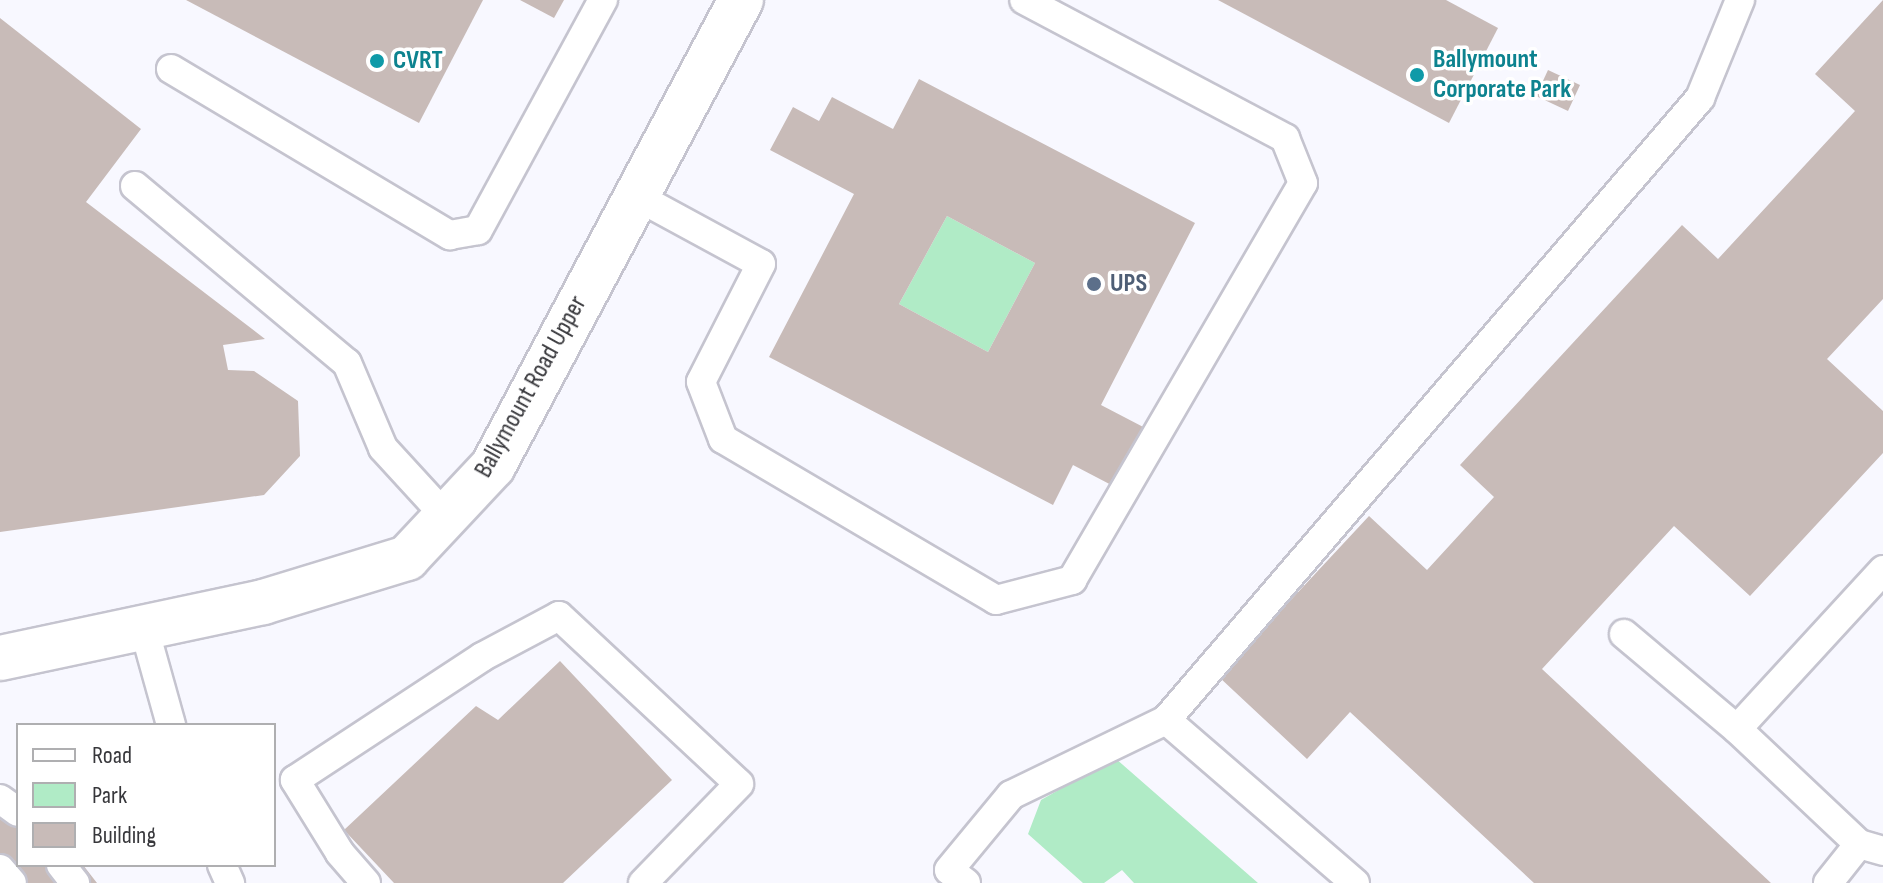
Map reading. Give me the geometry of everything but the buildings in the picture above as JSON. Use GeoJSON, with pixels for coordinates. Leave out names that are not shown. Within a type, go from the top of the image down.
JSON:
{"type":"FeatureCollection","features":[{"type":"Feature","properties":{"kind":"street","name":"Ballymount Road Upper"},"geometry":{"type":"LineString","coordinates":[[0,658],[342,582],[407,558],[449,520],[493,466],[741,0]]}},
{"type":"Feature","properties":{"kind":"lane"},"geometry":{"type":"LineString","coordinates":[[171,69],[450,235],[478,230],[603,0]]}},
{"type":"Feature","properties":{"kind":"lane"},"geometry":{"type":"LineString","coordinates":[[636,196],[761,264],[701,382],[723,439],[996,600],[1072,580],[1303,183],[1285,138],[1024,0]]}},
{"type":"Feature","properties":{"kind":"lane"},"geometry":{"type":"LineString","coordinates":[[966,883],[949,870],[1011,795],[1166,720],[1700,98],[1740,0]]}},
{"type":"Feature","properties":{"kind":"lane"},"geometry":{"type":"LineString","coordinates":[[135,186],[347,363],[383,448],[449,520]]}},
{"type":"Feature","properties":{"kind":"lane"},"geometry":{"type":"LineString","coordinates":[[1737,729],[1883,570]]}},
{"type":"Feature","properties":{"kind":"lane"},"geometry":{"type":"LineString","coordinates":[[366,883],[340,853],[295,780],[482,657],[559,616],[739,784],[643,883]]}},
{"type":"Feature","properties":{"kind":"lane"},"geometry":{"type":"LineString","coordinates":[[144,628],[170,723]]}},
{"type":"Feature","properties":{"kind":"lane"},"geometry":{"type":"LineString","coordinates":[[1624,634],[1871,847],[1828,883]]}},
{"type":"Feature","properties":{"kind":"lane"},"geometry":{"type":"LineString","coordinates":[[1166,720],[1355,883]]}},
{"type":"Feature","properties":{"kind":"lane"},"geometry":{"type":"LineString","coordinates":[[63,867],[75,883]]}},
{"type":"Feature","properties":{"kind":"lane"},"geometry":{"type":"LineString","coordinates":[[0,869],[12,883]]}},
{"type":"Feature","properties":{"kind":"green space"},"geometry":{"type":"Polygon","coordinates":[[[947,216],[1035,263],[988,352],[899,304],[947,216]]]}},
{"type":"Feature","properties":{"kind":"green space"},"geometry":{"type":"Polygon","coordinates":[[[1115,758],[1258,883],[1134,883],[1122,870],[1104,883],[1083,883],[1028,834],[1041,800],[1115,758]]]}},
{"type":"Feature","properties":{"kind":"place","name":"CVRT"},"geometry":{"type":"Point","coordinates":[377,61]}},
{"type":"Feature","properties":{"kind":"place","name":"Ballymount Corporate Park"},"geometry":{"type":"Point","coordinates":[1417,75]}},
{"type":"Feature","properties":{"kind":"place","name":"UPS"},"geometry":{"type":"Point","coordinates":[1094,284]}}]}
